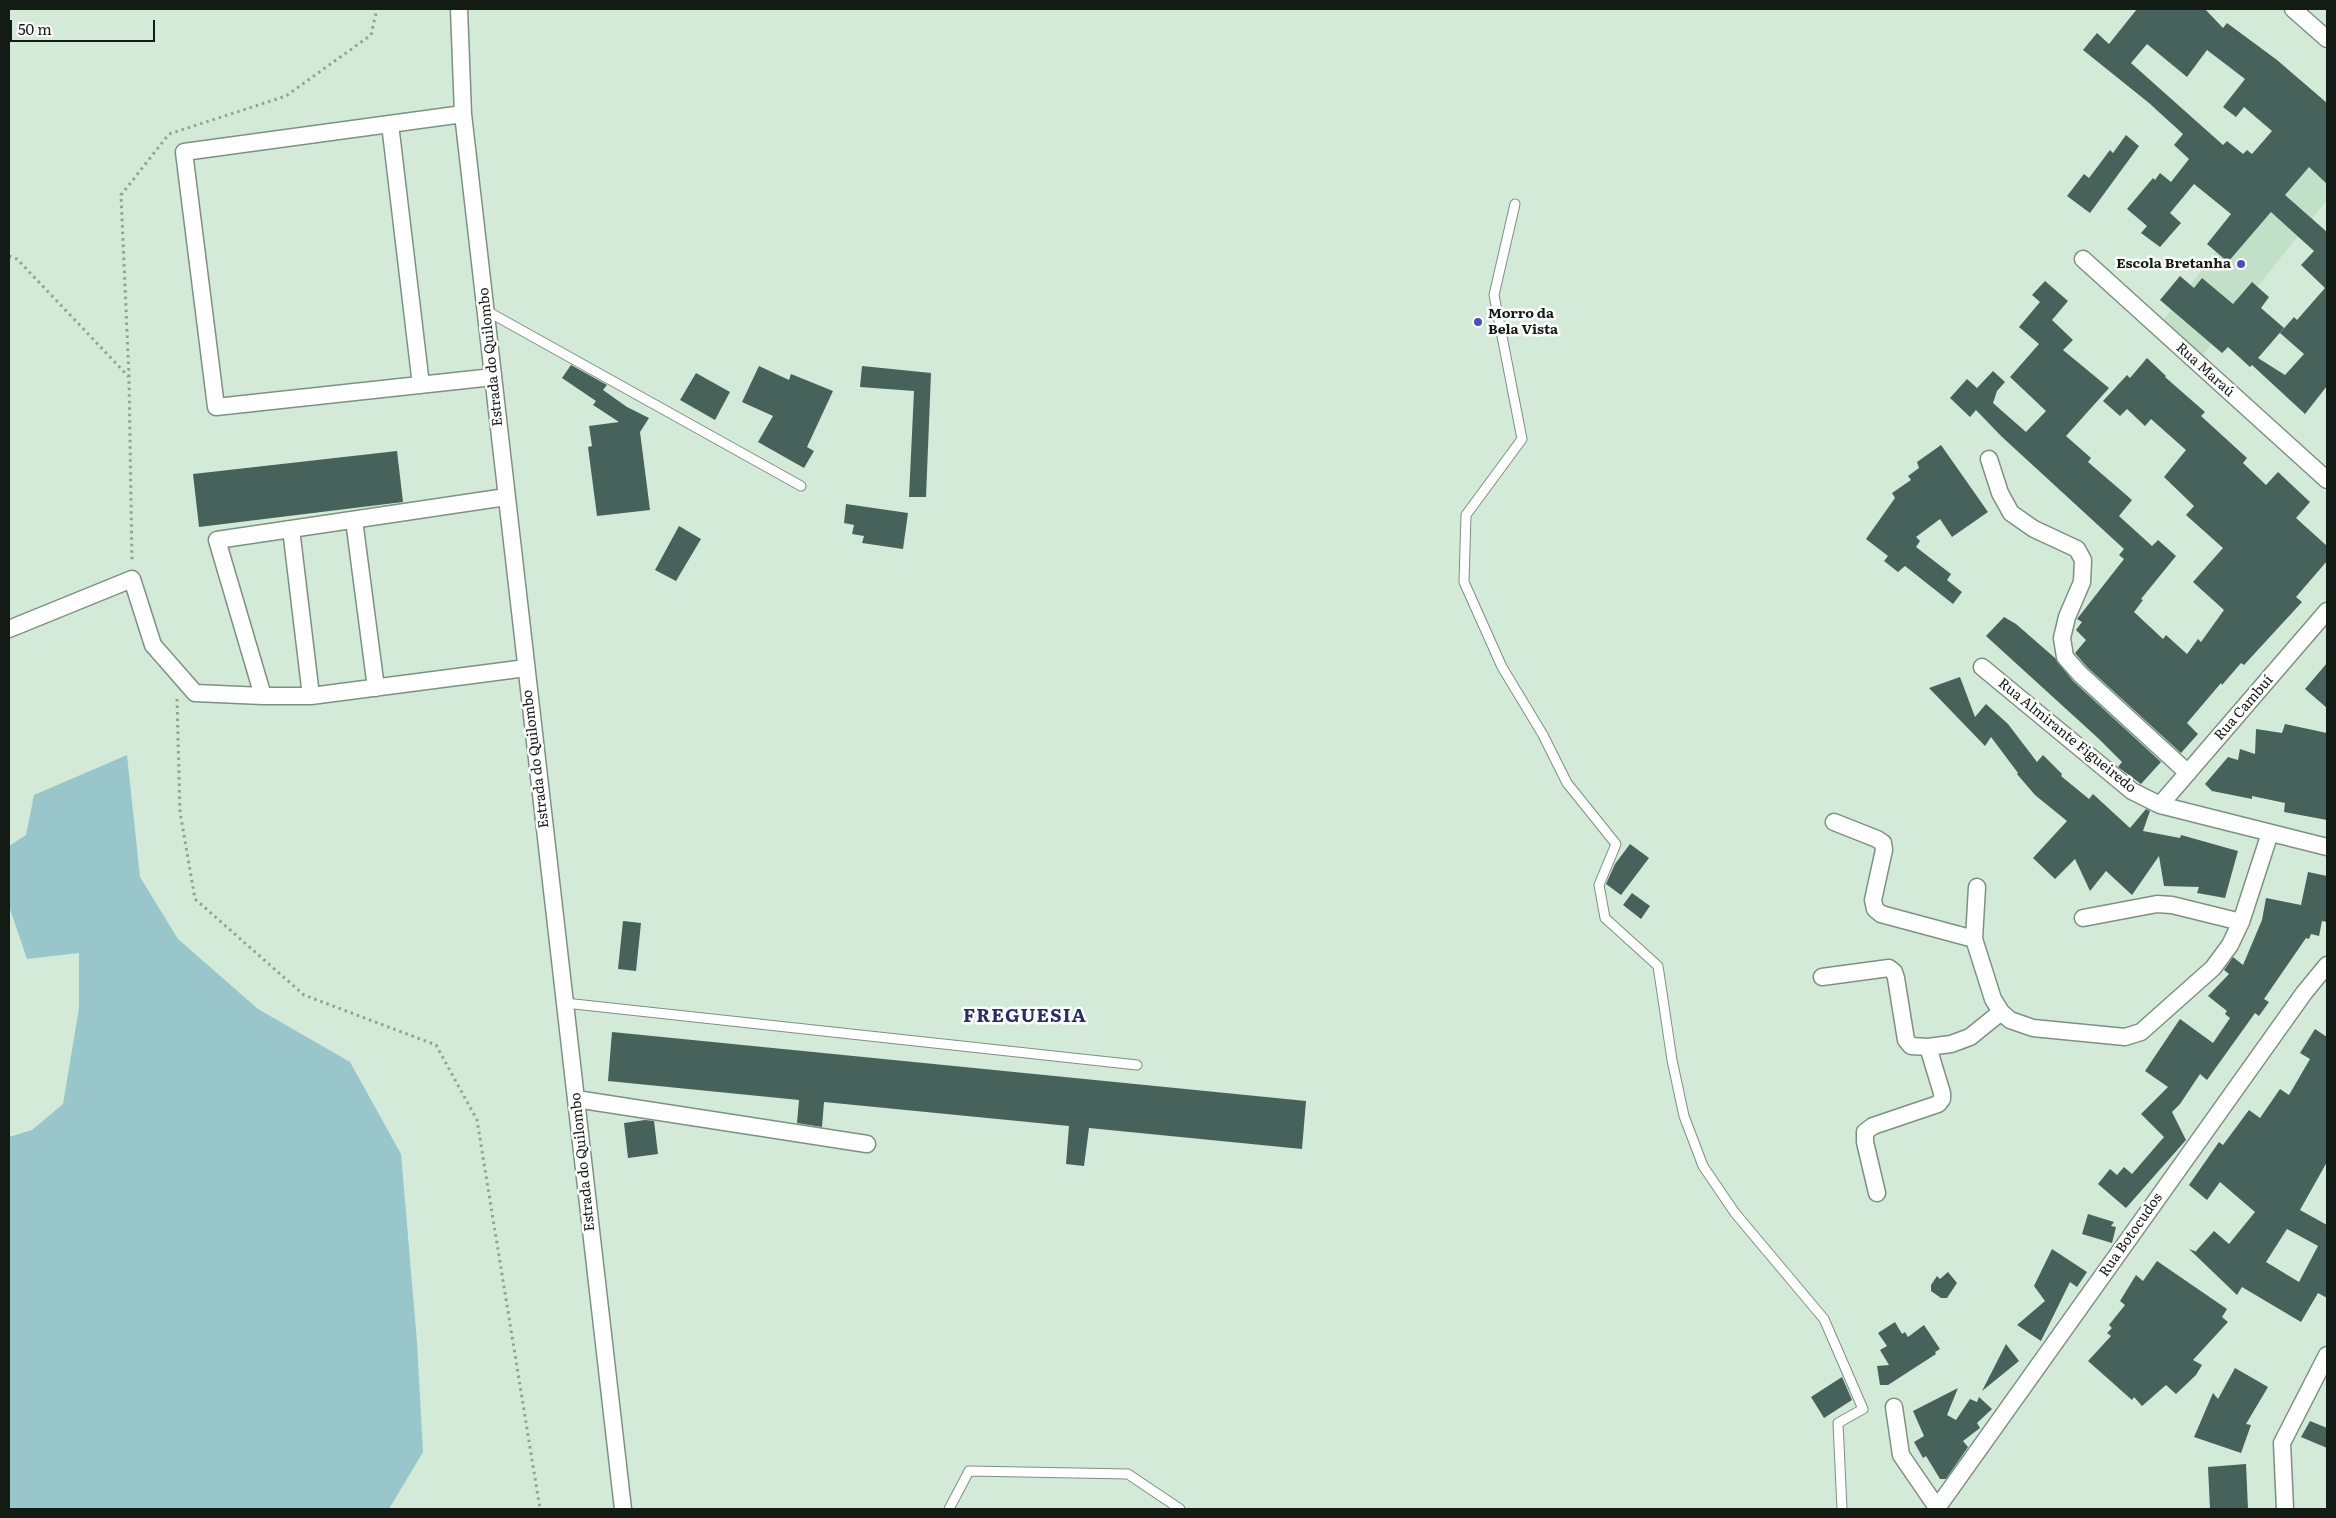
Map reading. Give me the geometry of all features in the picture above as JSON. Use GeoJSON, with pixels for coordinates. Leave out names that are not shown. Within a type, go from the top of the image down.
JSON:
{"type":"FeatureCollection","features":[{"type":"Feature","properties":{"kind":"street","name":"Estrada do Quilombo"},"geometry":{"type":"LineString","coordinates":[[459,9],[463,114],[622,1509]]}},
{"type":"Feature","properties":{"kind":"street"},"geometry":{"type":"LineString","coordinates":[[2293,9],[2327,39]]}},
{"type":"Feature","properties":{"kind":"street"},"geometry":{"type":"LineString","coordinates":[[463,114],[184,152],[185,162],[216,407],[493,378]]}},
{"type":"Feature","properties":{"kind":"street"},"geometry":{"type":"LineString","coordinates":[[390,124],[421,385]]}},
{"type":"Feature","properties":{"kind":"street","name":"Rua Maraú"},"geometry":{"type":"LineString","coordinates":[[2083,259],[2327,480]]}},
{"type":"Feature","properties":{"kind":"street"},"geometry":{"type":"LineString","coordinates":[[1989,459],[2000,493],[2011,513],[2034,528],[2077,549],[2083,560],[2082,582],[2067,617],[2062,638],[2065,657],[2080,674],[2188,773]]}},
{"type":"Feature","properties":{"kind":"street"},"geometry":{"type":"LineString","coordinates":[[262,696],[217,540],[506,497]]}},
{"type":"Feature","properties":{"kind":"street"},"geometry":{"type":"LineString","coordinates":[[354,520],[376,688]]}},
{"type":"Feature","properties":{"kind":"street"},"geometry":{"type":"LineString","coordinates":[[291,529],[311,696]]}},
{"type":"Feature","properties":{"kind":"street"},"geometry":{"type":"LineString","coordinates":[[9,629],[132,580],[153,645],[195,693],[311,696],[526,668]]}},
{"type":"Feature","properties":{"kind":"street","name":"Rua Cambuí"},"geometry":{"type":"LineString","coordinates":[[2160,805],[2327,611]]}},
{"type":"Feature","properties":{"kind":"street","name":"Rua Almirante Figueiredo"},"geometry":{"type":"LineString","coordinates":[[1982,667],[2132,790],[2160,805],[2327,847]]}},
{"type":"Feature","properties":{"kind":"street"},"geometry":{"type":"LineString","coordinates":[[1834,822],[1877,838],[1883,843],[1884,850],[1873,900],[1875,908],[1881,914],[1974,939]]}},
{"type":"Feature","properties":{"kind":"street"},"geometry":{"type":"LineString","coordinates":[[1977,887],[1974,939],[1993,999],[2001,1012],[2010,1020],[2033,1028],[2109,1037],[2125,1037],[2142,1032],[2213,968],[2230,945],[2241,922],[2270,833]]}},
{"type":"Feature","properties":{"kind":"street"},"geometry":{"type":"LineString","coordinates":[[2083,918],[2158,904],[2172,905],[2241,922]]}},
{"type":"Feature","properties":{"kind":"street","name":"Rua Botocudos"},"geometry":{"type":"LineString","coordinates":[[1938,1509],[2304,993],[2327,965]]}},
{"type":"Feature","properties":{"kind":"street"},"geometry":{"type":"LineString","coordinates":[[1822,977],[1889,968],[1894,972],[1896,978],[1906,1040],[1911,1046],[1928,1047],[1951,1044],[1970,1037],[2001,1012]]}},
{"type":"Feature","properties":{"kind":"street"},"geometry":{"type":"LineString","coordinates":[[1877,1193],[1865,1142],[1865,1132],[1873,1126],[1938,1104],[1942,1099],[1942,1093],[1928,1047]]}},
{"type":"Feature","properties":{"kind":"street"},"geometry":{"type":"LineString","coordinates":[[576,1099],[867,1144]]}},
{"type":"Feature","properties":{"kind":"street"},"geometry":{"type":"LineString","coordinates":[[2285,1509],[2282,1443],[2327,1354]]}},
{"type":"Feature","properties":{"kind":"street"},"geometry":{"type":"LineString","coordinates":[[1894,1407],[1901,1455],[1938,1509]]}},
{"type":"Feature","properties":{"kind":"lane"},"geometry":{"type":"LineString","coordinates":[[1515,204],[1494,295],[1522,439],[1466,515],[1464,582],[1502,667],[1543,735],[1567,783],[1616,844],[1599,885],[1605,918],[1658,966],[1672,1060],[1684,1116],[1703,1166],[1735,1213],[1824,1319],[1863,1409],[1838,1423],[1842,1509]]}},
{"type":"Feature","properties":{"kind":"lane"},"geometry":{"type":"LineString","coordinates":[[485,310],[801,486]]}},
{"type":"Feature","properties":{"kind":"lane"},"geometry":{"type":"LineString","coordinates":[[565,1003],[1137,1065]]}},
{"type":"Feature","properties":{"kind":"lane"},"geometry":{"type":"LineString","coordinates":[[949,1509],[969,1471],[1128,1474],[1180,1509]]}},
{"type":"Feature","properties":{"kind":"path"},"geometry":{"type":"LineString","coordinates":[[9,256],[17,259],[129,377],[132,580]]}},
{"type":"Feature","properties":{"kind":"path"},"geometry":{"type":"LineString","coordinates":[[176,671],[180,812],[195,899],[304,995],[436,1045],[477,1120],[540,1509]]}},
{"type":"Feature","properties":{"kind":"shaded area","name":"Escola Bretanha"},"geometry":{"type":"Polygon","coordinates":[[[2327,107],[2327,200],[2197,362],[2158,327],[2327,107]]]}},
{"type":"Feature","properties":{"kind":"water"},"geometry":{"type":"Polygon","coordinates":[[[127,755],[140,877],[178,939],[258,1009],[350,1062],[401,1154],[417,1342],[423,1452],[389,1509],[9,1509],[9,1137],[32,1130],[63,1104],[79,1008],[79,953],[27,959],[9,906],[9,846],[26,835],[34,795],[127,755]]]}},
{"type":"Feature","properties":{"kind":"building"},"geometry":{"type":"Polygon","coordinates":[[[2137,9],[2205,9],[2223,28],[2227,23],[2277,60],[2327,103],[2327,184],[2309,167],[2285,195],[2327,232],[2327,386],[2305,414],[2252,365],[2250,367],[2228,347],[2222,353],[2160,300],[2180,276],[2194,288],[2202,278],[2233,304],[2252,282],[2269,297],[2261,308],[2284,328],[2258,358],[2285,375],[2304,354],[2280,333],[2294,317],[2297,320],[2325,288],[2301,265],[2314,251],[2271,212],[2228,262],[2207,244],[2231,214],[2194,184],[2170,213],[2181,223],[2160,247],[2141,233],[2147,226],[2127,209],[2153,178],[2155,180],[2160,173],[2171,182],[2189,159],[2174,145],[2183,134],[2149,103],[2083,50],[2097,33],[2109,44],[2137,9]],[[2147,44],[2131,63],[2223,145],[2227,141],[2243,154],[2247,150],[2252,154],[2272,131],[2244,107],[2236,117],[2223,107],[2245,79],[2207,50],[2187,77],[2147,44]]]}},
{"type":"Feature","properties":{"kind":"building"},"geometry":{"type":"Polygon","coordinates":[[[2126,135],[2139,146],[2090,213],[2067,196],[2084,174],[2089,178],[2110,150],[2113,153],[2126,135]]]}},
{"type":"Feature","properties":{"kind":"building"},"geometry":{"type":"Polygon","coordinates":[[[2045,281],[2068,301],[2052,320],[2073,340],[2063,350],[2109,388],[2066,436],[2091,458],[2088,462],[2132,500],[2119,516],[2152,546],[2158,540],[2176,556],[2141,599],[2143,600],[2134,612],[2163,639],[2166,635],[2187,654],[2198,639],[2201,642],[2224,610],[2193,582],[2223,548],[2186,515],[2194,506],[2164,477],[2186,450],[2151,419],[2145,426],[2127,409],[2120,416],[2103,401],[2127,375],[2130,378],[2147,358],[2165,377],[2205,412],[2201,416],[2247,458],[2243,463],[2266,485],[2278,472],[2310,502],[2296,518],[2327,546],[2327,561],[2296,597],[2302,602],[2244,665],[2241,663],[2222,685],[2221,683],[2187,723],[2198,734],[2181,753],[2087,667],[2075,653],[2086,640],[2076,630],[2082,622],[2077,619],[2124,559],[2119,555],[2124,549],[2001,436],[1976,410],[1970,417],[1950,398],[1967,379],[1977,388],[1993,371],[2005,382],[1997,391],[1993,403],[2026,432],[2046,411],[2010,377],[2039,344],[2019,327],[2040,302],[2032,295],[2045,281]]]}},
{"type":"Feature","properties":{"kind":"building"},"geometry":{"type":"Polygon","coordinates":[[[571,365],[607,385],[603,390],[627,407],[649,418],[640,432],[650,510],[597,516],[588,447],[592,446],[589,426],[619,422],[593,405],[596,401],[562,378],[571,365]]]}},
{"type":"Feature","properties":{"kind":"building"},"geometry":{"type":"Polygon","coordinates":[[[759,366],[789,380],[791,374],[833,391],[807,447],[814,451],[804,468],[758,442],[773,416],[742,402],[759,366]]]}},
{"type":"Feature","properties":{"kind":"building"},"geometry":{"type":"Polygon","coordinates":[[[862,366],[931,373],[926,497],[909,497],[914,391],[860,387],[862,366]]]}},
{"type":"Feature","properties":{"kind":"building"},"geometry":{"type":"Polygon","coordinates":[[[696,373],[730,392],[715,420],[680,400],[696,373]]]}},
{"type":"Feature","properties":{"kind":"building"},"geometry":{"type":"Polygon","coordinates":[[[1941,445],[1988,512],[1952,537],[1940,519],[1916,537],[1920,541],[1916,547],[1951,574],[1947,580],[1962,592],[1953,604],[1905,566],[1898,572],[1884,561],[1888,556],[1866,539],[1895,498],[1892,493],[1911,480],[1908,476],[1919,468],[1917,462],[1941,445]]]}},
{"type":"Feature","properties":{"kind":"building"},"geometry":{"type":"Polygon","coordinates":[[[397,451],[403,502],[199,527],[193,474],[397,451]]]}},
{"type":"Feature","properties":{"kind":"building"},"geometry":{"type":"Polygon","coordinates":[[[846,504],[908,513],[903,549],[862,543],[864,536],[852,534],[854,525],[844,523],[846,504]]]}},
{"type":"Feature","properties":{"kind":"building"},"geometry":{"type":"Polygon","coordinates":[[[679,526],[701,539],[676,581],[655,570],[679,526]]]}},
{"type":"Feature","properties":{"kind":"building"},"geometry":{"type":"Polygon","coordinates":[[[2004,617],[2016,624],[2055,658],[2073,681],[2161,762],[2141,784],[2118,767],[2122,762],[2099,739],[1986,636],[2004,617]]]}},
{"type":"Feature","properties":{"kind":"building"},"geometry":{"type":"Polygon","coordinates":[[[2327,663],[2327,708],[2305,689],[2327,663]]]}},
{"type":"Feature","properties":{"kind":"building"},"geometry":{"type":"Polygon","coordinates":[[[1960,677],[1975,717],[1986,704],[2008,724],[2037,762],[2043,755],[2062,774],[2061,776],[2089,799],[2093,794],[2130,828],[2146,809],[2150,811],[2143,831],[2180,838],[2181,835],[2238,851],[2225,898],[2197,893],[2199,887],[2164,886],[2159,856],[2132,895],[2106,871],[2090,891],[2075,859],[2055,879],[2033,858],[2067,821],[2035,795],[2017,774],[1991,737],[1985,746],[1929,688],[1960,677]]]}},
{"type":"Feature","properties":{"kind":"building"},"geometry":{"type":"Polygon","coordinates":[[[2285,724],[2327,733],[2327,820],[2284,812],[2285,803],[2252,796],[2252,799],[2212,791],[2205,784],[2228,757],[2238,760],[2240,749],[2255,754],[2256,729],[2282,733],[2285,724]]]}},
{"type":"Feature","properties":{"kind":"building"},"geometry":{"type":"Polygon","coordinates":[[[1630,844],[1649,858],[1621,895],[1606,884],[1615,864],[1630,844]]]}},
{"type":"Feature","properties":{"kind":"building"},"geometry":{"type":"Polygon","coordinates":[[[2308,872],[2327,876],[2327,922],[2322,921],[2319,936],[2311,934],[2309,939],[2306,938],[2264,999],[2269,1002],[2259,1016],[2255,1013],[2207,1080],[2200,1074],[2180,1104],[2172,1112],[2186,1140],[2126,1208],[2098,1184],[2110,1169],[2117,1175],[2124,1167],[2132,1174],[2164,1137],[2141,1114],[2168,1087],[2145,1071],[2180,1019],[2213,1043],[2230,1018],[2225,1014],[2227,1011],[2208,996],[2229,974],[2224,970],[2233,957],[2243,965],[2262,920],[2266,898],[2301,905],[2308,872]]]}},
{"type":"Feature","properties":{"kind":"building"},"geometry":{"type":"Polygon","coordinates":[[[1632,893],[1650,906],[1641,919],[1623,905],[1632,893]]]}},
{"type":"Feature","properties":{"kind":"building"},"geometry":{"type":"Polygon","coordinates":[[[623,921],[641,923],[636,971],[618,969],[623,921]]]}},
{"type":"Feature","properties":{"kind":"building"},"geometry":{"type":"Polygon","coordinates":[[[2315,1029],[2327,1037],[2327,1162],[2300,1210],[2327,1225],[2327,1298],[2318,1293],[2301,1322],[2242,1287],[2237,1295],[2189,1249],[2197,1252],[2214,1231],[2229,1244],[2255,1212],[2220,1182],[2207,1200],[2189,1185],[2219,1142],[2223,1145],[2249,1110],[2260,1118],[2280,1089],[2289,1095],[2310,1059],[2300,1053],[2315,1029]],[[2287,1229],[2266,1262],[2299,1282],[2318,1246],[2287,1229]]]}},
{"type":"Feature","properties":{"kind":"building"},"geometry":{"type":"Polygon","coordinates":[[[612,1032],[1306,1101],[1302,1149],[1089,1128],[1084,1166],[1066,1164],[1069,1126],[824,1102],[822,1127],[797,1123],[799,1100],[608,1081],[612,1032]]]}},
{"type":"Feature","properties":{"kind":"building"},"geometry":{"type":"Polygon","coordinates":[[[645,1120],[654,1121],[658,1154],[628,1158],[624,1123],[645,1120]]]}},
{"type":"Feature","properties":{"kind":"building"},"geometry":{"type":"Polygon","coordinates":[[[2088,1214],[2114,1222],[2111,1226],[2116,1227],[2112,1243],[2082,1234],[2088,1214]]]}},
{"type":"Feature","properties":{"kind":"building"},"geometry":{"type":"Polygon","coordinates":[[[2052,1249],[2087,1272],[2077,1287],[2070,1282],[2041,1341],[2017,1325],[2045,1301],[2034,1286],[2052,1249]]]}},
{"type":"Feature","properties":{"kind":"building"},"geometry":{"type":"Polygon","coordinates":[[[2157,1261],[2227,1309],[2222,1317],[2228,1322],[2193,1360],[2202,1365],[2196,1375],[2176,1394],[2166,1385],[2142,1406],[2134,1397],[2132,1400],[2088,1361],[2111,1336],[2107,1333],[2112,1328],[2109,1325],[2125,1305],[2120,1301],[2136,1275],[2143,1281],[2157,1261]]]}},
{"type":"Feature","properties":{"kind":"building"},"geometry":{"type":"Polygon","coordinates":[[[1948,1272],[1957,1283],[1947,1298],[1941,1298],[1931,1291],[1931,1285],[1937,1276],[1940,1279],[1948,1272]]]}},
{"type":"Feature","properties":{"kind":"building"},"geometry":{"type":"Polygon","coordinates":[[[1895,1322],[1902,1334],[1905,1332],[1908,1337],[1924,1325],[1940,1349],[1935,1352],[1936,1354],[1888,1385],[1880,1385],[1877,1366],[1889,1365],[1880,1350],[1887,1346],[1878,1333],[1895,1322]]]}},
{"type":"Feature","properties":{"kind":"building"},"geometry":{"type":"Polygon","coordinates":[[[2006,1344],[2019,1361],[1982,1391],[2006,1344]]]}},
{"type":"Feature","properties":{"kind":"building"},"geometry":{"type":"Polygon","coordinates":[[[2235,1368],[2268,1387],[2246,1424],[2251,1425],[2241,1453],[2194,1437],[2213,1393],[2218,1399],[2235,1368]]]}},
{"type":"Feature","properties":{"kind":"building"},"geometry":{"type":"Polygon","coordinates":[[[1842,1377],[1852,1400],[1824,1418],[1811,1397],[1842,1377]]]}},
{"type":"Feature","properties":{"kind":"building"},"geometry":{"type":"Polygon","coordinates":[[[1958,1388],[1947,1415],[1956,1420],[1970,1399],[1977,1402],[1979,1397],[1992,1409],[1977,1423],[1980,1428],[1963,1441],[1968,1447],[1946,1479],[1940,1479],[1926,1456],[1923,1458],[1914,1442],[1924,1436],[1913,1411],[1958,1388]]]}},
{"type":"Feature","properties":{"kind":"building"},"geometry":{"type":"Polygon","coordinates":[[[2310,1421],[2327,1428],[2327,1448],[2301,1437],[2310,1421]]]}},
{"type":"Feature","properties":{"kind":"building"},"geometry":{"type":"Polygon","coordinates":[[[2246,1464],[2248,1509],[2210,1509],[2208,1467],[2246,1464]]]}},
{"type":"Feature","properties":{"kind":"place","name":"Escola Bretanha"},"geometry":{"type":"Point","coordinates":[2241,264]}},
{"type":"Feature","properties":{"kind":"place","name":"Morro da Bela Vista"},"geometry":{"type":"Point","coordinates":[1478,322]}},
{"type":"Feature","properties":{"kind":"district","name":"FREGUESIA"},"geometry":{"type":"Point","coordinates":[1025,1016]}}]}
